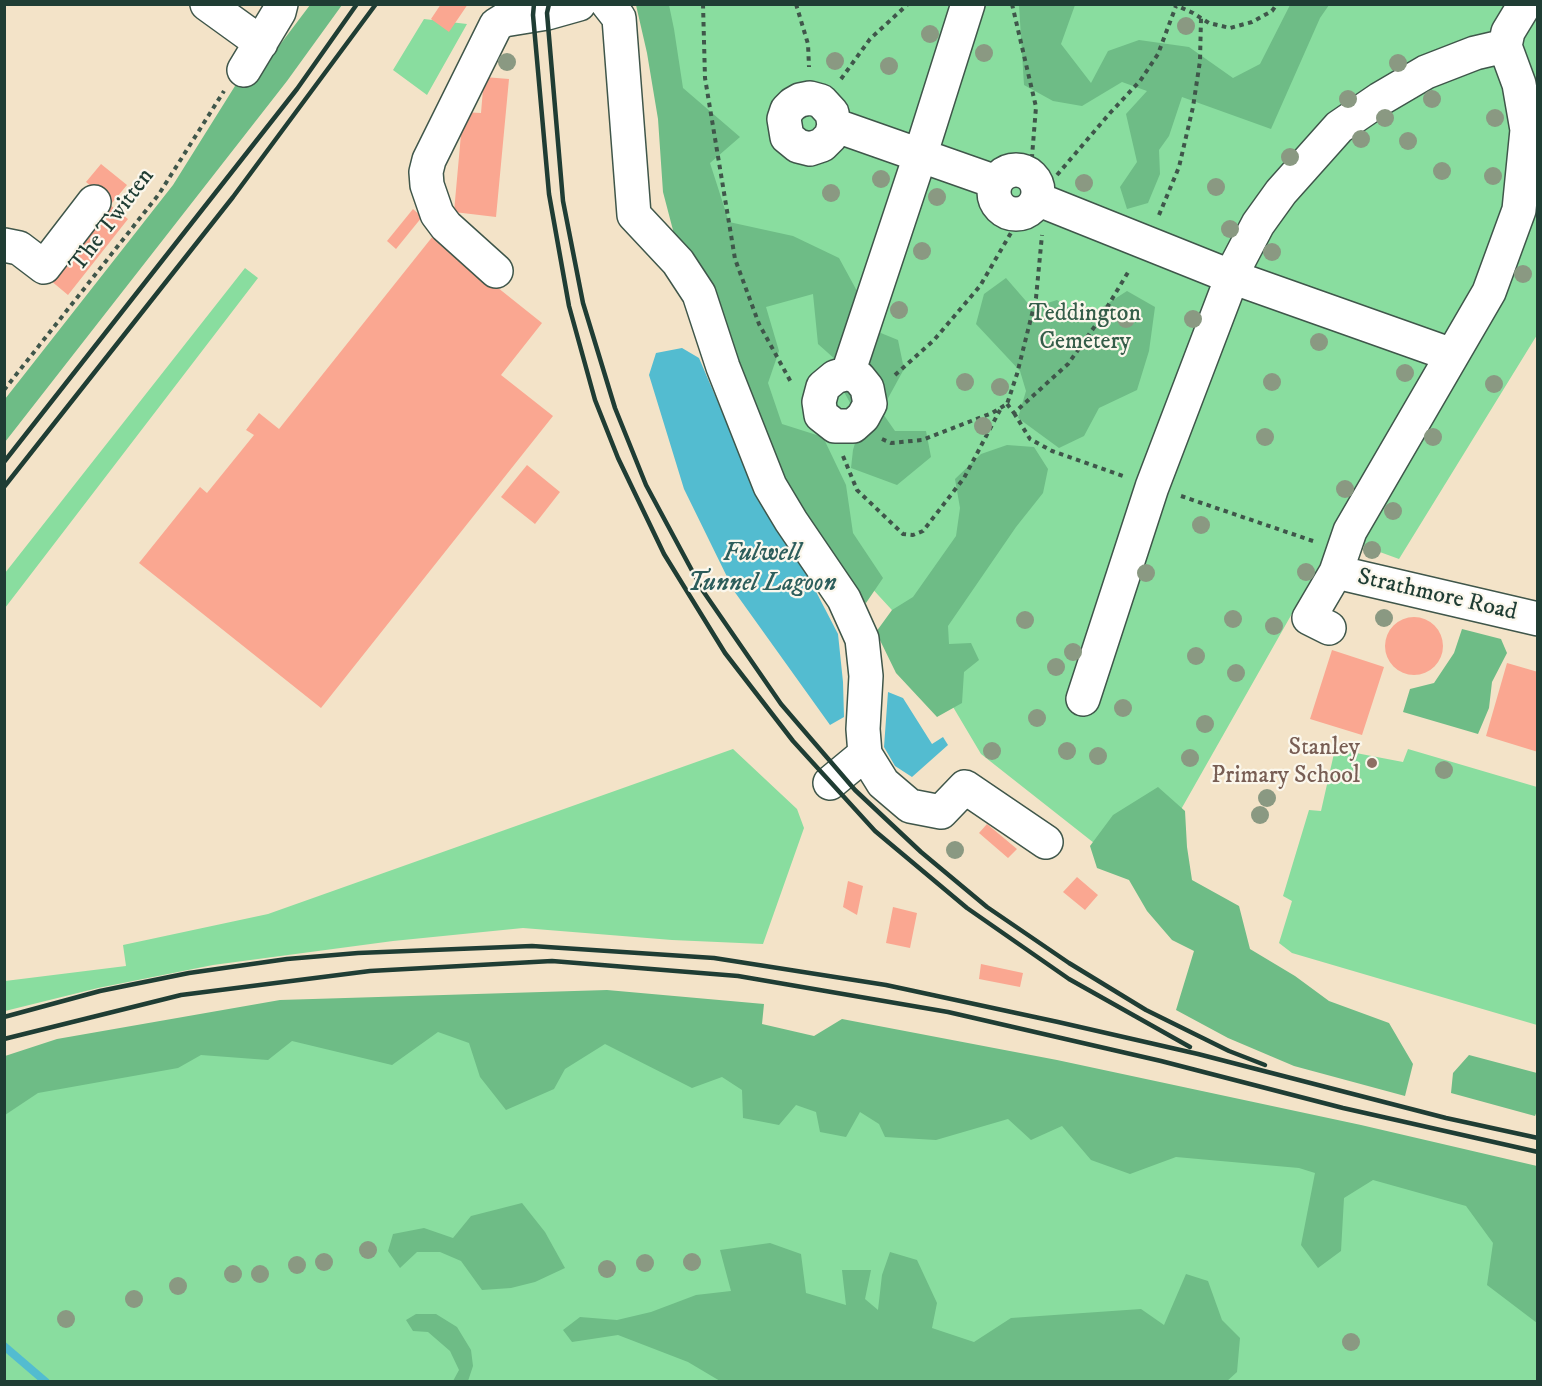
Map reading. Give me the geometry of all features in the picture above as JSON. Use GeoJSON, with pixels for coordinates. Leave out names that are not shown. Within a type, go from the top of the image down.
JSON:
{"type":"FeatureCollection","features":[{"type":"Feature","properties":{"kind":"street"},"geometry":{"type":"LineString","coordinates":[[207,4],[253,56],[282,4]]}},
{"type":"Feature","properties":{"kind":"street"},"geometry":{"type":"LineString","coordinates":[[496,271],[446,226],[437,214],[427,185],[426,172],[429,160],[496,25],[504,20],[547,13],[579,4]]}},
{"type":"Feature","properties":{"kind":"street"},"geometry":{"type":"LineString","coordinates":[[608,4],[619,18],[634,215],[678,262],[699,294],[723,368],[770,486],[790,521],[844,599],[862,639],[866,676],[863,729],[865,754],[883,783],[910,806],[941,812],[965,787],[1046,842]]}},
{"type":"Feature","properties":{"kind":"street"},"geometry":{"type":"LineString","coordinates":[[846,406],[968,4]]}},
{"type":"Feature","properties":{"kind":"street"},"geometry":{"type":"LineString","coordinates":[[1329,628],[1309,618],[1336,572],[1350,531],[1489,292],[1519,210],[1527,130],[1519,84],[1505,46],[1508,32],[1525,4]]}},
{"type":"Feature","properties":{"kind":"street"},"geometry":{"type":"LineString","coordinates":[[1083,699],[1152,487],[1237,264],[1258,224],[1281,192],[1339,127],[1426,72],[1475,53],[1505,46]]}},
{"type":"Feature","properties":{"kind":"street"},"geometry":{"type":"LineString","coordinates":[[823,109],[920,156],[996,182],[994,193],[996,204],[1004,212],[1031,197],[1232,277],[1452,355]]}},
{"type":"Feature","properties":{"kind":"street"},"geometry":{"type":"LineString","coordinates":[[6,245],[19,248],[44,267],[94,202]]}},
{"type":"Feature","properties":{"kind":"street","name":"Strathmore Road"},"geometry":{"type":"LineString","coordinates":[[1336,572],[1538,619]]}},
{"type":"Feature","properties":{"kind":"street"},"geometry":{"type":"LineString","coordinates":[[830,783],[865,754]]}},
{"type":"Feature","properties":{"kind":"path"},"geometry":{"type":"LineString","coordinates":[[704,4],[705,78],[735,259],[759,324],[802,400],[846,406],[872,436],[891,443],[922,440],[984,417],[1001,408],[1007,404],[1017,374],[1036,298],[1042,236],[1031,197],[1036,107],[1012,4]]}},
{"type":"Feature","properties":{"kind":"path"},"geometry":{"type":"LineString","coordinates":[[796,4],[823,109]]}},
{"type":"Feature","properties":{"kind":"path"},"geometry":{"type":"LineString","coordinates":[[823,109],[845,72],[870,39],[908,4]]}},
{"type":"Feature","properties":{"kind":"path"},"geometry":{"type":"LineString","coordinates":[[1001,408],[964,478],[923,531],[913,535],[903,534],[857,490],[841,452],[846,406],[910,362],[934,340],[980,286],[1031,197],[1052,181],[1140,81],[1158,54],[1174,5],[1209,23],[1230,28],[1252,22],[1272,11],[1277,4]]}},
{"type":"Feature","properties":{"kind":"path"},"geometry":{"type":"LineString","coordinates":[[1191,5],[1193,13]]}},
{"type":"Feature","properties":{"kind":"path","name":"The Twitten"},"geometry":{"type":"LineString","coordinates":[[4,390],[159,194],[232,78],[253,56]]}},
{"type":"Feature","properties":{"kind":"green space"},"geometry":{"type":"Polygon","coordinates":[[[310,5],[342,5],[287,81],[5,442],[5,399],[173,185],[240,78],[251,83],[310,5]]]}},
{"type":"Feature","properties":{"kind":"green space"},"geometry":{"type":"Polygon","coordinates":[[[636,5],[669,5],[683,88],[740,137],[710,163],[729,222],[793,236],[839,258],[863,302],[836,360],[818,344],[813,294],[766,307],[779,351],[768,383],[782,424],[823,437],[846,485],[853,533],[883,578],[866,603],[844,584],[810,536],[674,234],[663,192],[658,119],[636,5]]]}},
{"type":"Feature","properties":{"kind":"green space","name":"Teddington Cemetery"},"geometry":{"type":"Polygon","coordinates":[[[652,5],[1537,5],[1537,335],[1399,559],[1336,536],[1141,880],[981,754],[902,621],[822,534],[745,366],[652,5]]]}},
{"type":"Feature","properties":{"kind":"green space"},"geometry":{"type":"Polygon","coordinates":[[[1019,5],[1075,5],[1061,44],[1091,83],[1108,51],[1139,40],[1189,47],[1233,78],[1260,64],[1290,5],[1329,5],[1320,18],[1271,129],[1182,97],[1169,136],[1159,150],[1160,174],[1148,203],[1127,209],[1120,187],[1137,162],[1126,114],[1147,91],[1122,82],[1082,106],[1053,101],[1024,85],[1019,5]]]}},
{"type":"Feature","properties":{"kind":"green space"},"geometry":{"type":"Polygon","coordinates":[[[424,19],[467,24],[427,95],[393,70],[424,19]]]}},
{"type":"Feature","properties":{"kind":"green space"},"geometry":{"type":"Polygon","coordinates":[[[245,268],[258,278],[5,608],[5,573],[245,268]]]}},
{"type":"Feature","properties":{"kind":"green space"},"geometry":{"type":"Polygon","coordinates":[[[1006,278],[1032,308],[1057,300],[1085,318],[1127,291],[1155,307],[1149,351],[1137,390],[1099,408],[1084,436],[1059,448],[1018,418],[1026,391],[1020,371],[976,324],[984,294],[1006,278]]]}},
{"type":"Feature","properties":{"kind":"green space"},"geometry":{"type":"Polygon","coordinates":[[[871,329],[898,340],[904,369],[881,411],[895,431],[926,431],[931,457],[897,485],[851,468],[858,433],[854,410],[843,390],[871,329]]]}},
{"type":"Feature","properties":{"kind":"green space"},"geometry":{"type":"Polygon","coordinates":[[[1007,445],[1034,447],[1048,469],[1043,493],[1016,527],[948,626],[949,644],[971,643],[979,660],[964,672],[962,703],[937,717],[896,673],[876,632],[892,610],[913,597],[956,536],[960,508],[955,479],[981,454],[1007,445]]]}},
{"type":"Feature","properties":{"kind":"green space"},"geometry":{"type":"Polygon","coordinates":[[[1462,629],[1501,639],[1507,653],[1492,682],[1489,708],[1478,734],[1403,712],[1410,689],[1434,683],[1454,653],[1462,629]]]}},
{"type":"Feature","properties":{"kind":"green space"},"geometry":{"type":"Polygon","coordinates":[[[733,749],[797,809],[804,828],[763,944],[672,940],[523,928],[393,941],[213,965],[98,988],[5,1011],[5,981],[126,966],[123,945],[268,914],[733,749]]]}},
{"type":"Feature","properties":{"kind":"green space"},"geometry":{"type":"Polygon","coordinates":[[[1335,749],[1403,762],[1408,749],[1537,787],[1537,1025],[1292,953],[1279,943],[1292,901],[1283,896],[1309,810],[1321,811],[1335,749]]]}},
{"type":"Feature","properties":{"kind":"green space"},"geometry":{"type":"Polygon","coordinates":[[[1158,787],[1185,811],[1192,880],[1239,906],[1250,949],[1295,976],[1329,1001],[1389,1023],[1413,1064],[1405,1096],[1294,1066],[1228,1038],[1176,1010],[1194,951],[1172,940],[1147,911],[1129,880],[1097,868],[1090,846],[1113,815],[1158,787]]]}},
{"type":"Feature","properties":{"kind":"green space"},"geometry":{"type":"Polygon","coordinates":[[[607,990],[764,1004],[762,1024],[814,1036],[842,1019],[1057,1060],[1361,1125],[1537,1166],[1537,1323],[1487,1285],[1493,1243],[1466,1206],[1373,1180],[1344,1198],[1341,1251],[1318,1268],[1301,1245],[1315,1173],[1299,1168],[1176,1157],[1130,1174],[1091,1160],[1062,1126],[1031,1140],[1008,1119],[936,1140],[885,1137],[879,1124],[860,1112],[846,1137],[820,1132],[816,1112],[796,1105],[779,1125],[743,1118],[742,1090],[722,1077],[692,1088],[605,1044],[565,1069],[554,1089],[506,1110],[480,1077],[469,1043],[438,1032],[392,1065],[292,1041],[268,1060],[201,1055],[178,1068],[38,1093],[5,1115],[5,1056],[57,1039],[280,1000],[607,990]]]}},
{"type":"Feature","properties":{"kind":"green space"},"geometry":{"type":"Polygon","coordinates":[[[429,1005],[1537,1203],[1537,1381],[5,1382],[5,1075],[429,1005]]]}},
{"type":"Feature","properties":{"kind":"green space"},"geometry":{"type":"Polygon","coordinates":[[[1469,1055],[1537,1073],[1535,1116],[1451,1093],[1453,1073],[1469,1055]]]}},
{"type":"Feature","properties":{"kind":"green space"},"geometry":{"type":"Polygon","coordinates":[[[522,1203],[545,1232],[565,1268],[535,1282],[511,1288],[482,1290],[461,1261],[440,1252],[417,1252],[400,1268],[388,1251],[393,1234],[424,1228],[453,1238],[471,1216],[522,1203]]]}},
{"type":"Feature","properties":{"kind":"green space"},"geometry":{"type":"Polygon","coordinates":[[[770,1243],[801,1254],[806,1293],[846,1305],[842,1270],[871,1270],[865,1299],[878,1310],[882,1275],[890,1252],[917,1260],[937,1303],[932,1328],[974,1342],[1011,1318],[1141,1309],[1164,1325],[1186,1274],[1208,1281],[1222,1320],[1240,1338],[1237,1372],[1226,1382],[720,1381],[688,1362],[618,1335],[572,1342],[563,1330],[580,1317],[617,1320],[651,1312],[696,1295],[731,1291],[720,1250],[770,1243]]]}},
{"type":"Feature","properties":{"kind":"green space"},"geometry":{"type":"Polygon","coordinates":[[[416,1314],[436,1314],[457,1327],[471,1350],[473,1366],[468,1381],[453,1381],[459,1370],[450,1351],[428,1332],[413,1331],[406,1320],[416,1314]]]}},
{"type":"Feature","properties":{"kind":"water","name":"Fulwell Tunnel Lagoon"},"geometry":{"type":"Polygon","coordinates":[[[682,348],[699,358],[763,507],[811,582],[838,634],[844,717],[830,725],[734,591],[684,489],[649,375],[656,353],[682,348]]]}},
{"type":"Feature","properties":{"kind":"water"},"geometry":{"type":"Polygon","coordinates":[[[888,692],[903,698],[932,744],[943,737],[948,745],[912,777],[895,766],[884,747],[888,692]]]}},
{"type":"Feature","properties":{"kind":"building"},"geometry":{"type":"Polygon","coordinates":[[[441,4],[468,4],[449,32],[431,19],[441,4]]]}},
{"type":"Feature","properties":{"kind":"building"},"geometry":{"type":"Polygon","coordinates":[[[484,77],[509,79],[496,217],[454,212],[463,112],[481,113],[484,77]]]}},
{"type":"Feature","properties":{"kind":"building"},"geometry":{"type":"Polygon","coordinates":[[[101,164],[127,185],[112,203],[86,182],[101,164]]]}},
{"type":"Feature","properties":{"kind":"building"},"geometry":{"type":"Polygon","coordinates":[[[110,205],[128,219],[68,295],[50,280],[110,205]]]}},
{"type":"Feature","properties":{"kind":"building"},"geometry":{"type":"Polygon","coordinates":[[[413,209],[422,217],[396,249],[387,241],[413,209]]]}},
{"type":"Feature","properties":{"kind":"building"},"geometry":{"type":"Polygon","coordinates":[[[433,236],[542,323],[501,375],[553,416],[321,708],[139,563],[200,487],[207,493],[254,435],[246,430],[259,413],[279,429],[433,236]]]}},
{"type":"Feature","properties":{"kind":"building"},"geometry":{"type":"Polygon","coordinates":[[[527,465],[560,492],[535,524],[501,497],[527,465]]]}},
{"type":"Feature","properties":{"kind":"building"},"geometry":{"type":"Polygon","coordinates":[[[1414,617],[1430,622],[1438,630],[1443,646],[1438,662],[1430,670],[1414,675],[1398,670],[1390,662],[1385,646],[1390,630],[1398,622],[1414,617]]]}},
{"type":"Feature","properties":{"kind":"building"},"geometry":{"type":"Polygon","coordinates":[[[1332,650],[1384,667],[1362,735],[1310,719],[1332,650]]]}},
{"type":"Feature","properties":{"kind":"building"},"geometry":{"type":"Polygon","coordinates":[[[1507,663],[1538,672],[1538,752],[1486,736],[1507,663]]]}},
{"type":"Feature","properties":{"kind":"building"},"geometry":{"type":"Polygon","coordinates":[[[987,824],[1017,849],[1008,858],[979,833],[987,824]]]}},
{"type":"Feature","properties":{"kind":"building"},"geometry":{"type":"Polygon","coordinates":[[[1077,877],[1098,895],[1085,910],[1063,892],[1077,877]]]}},
{"type":"Feature","properties":{"kind":"building"},"geometry":{"type":"Polygon","coordinates":[[[848,881],[863,886],[857,915],[843,907],[848,881]]]}},
{"type":"Feature","properties":{"kind":"building"},"geometry":{"type":"Polygon","coordinates":[[[893,907],[917,913],[910,948],[886,943],[893,907]]]}},
{"type":"Feature","properties":{"kind":"building"},"geometry":{"type":"Polygon","coordinates":[[[981,964],[1023,973],[1020,987],[979,979],[981,964]]]}},
{"type":"Feature","properties":{"kind":"waterway"},"geometry":{"type":"LineString","coordinates":[[4,1346],[46,1382]]}},
{"type":"Feature","properties":{"kind":"railway"},"geometry":{"type":"LineString","coordinates":[[4,462],[297,89],[357,4]]}},
{"type":"Feature","properties":{"kind":"railway"},"geometry":{"type":"LineString","coordinates":[[4,487],[233,197],[376,4]]}},
{"type":"Feature","properties":{"kind":"railway"},"geometry":{"type":"LineString","coordinates":[[534,4],[533,15],[549,194],[569,306],[595,400],[618,458],[664,554],[725,653],[793,741],[875,831],[967,908],[1069,979],[1190,1047]]}},
{"type":"Feature","properties":{"kind":"railway"},"geometry":{"type":"LineString","coordinates":[[549,4],[547,13],[563,201],[583,303],[615,408],[646,485],[703,591],[781,704],[855,790],[921,852],[987,907],[1069,963],[1146,1010],[1229,1051],[1265,1065]]}},
{"type":"Feature","properties":{"kind":"railway"},"geometry":{"type":"LineString","coordinates":[[4,1017],[100,991],[189,973],[287,959],[358,953],[532,946],[714,958],[886,985],[1058,1022],[1198,1054],[1446,1118],[1538,1138]]}},
{"type":"Feature","properties":{"kind":"railway"},"geometry":{"type":"LineString","coordinates":[[4,1039],[181,995],[370,971],[552,961],[738,976],[948,1012],[1161,1061],[1343,1108],[1538,1152]]}},
{"type":"Feature","properties":{"kind":"place","name":"Stanley Primary School"},"geometry":{"type":"Point","coordinates":[1372,763]}}]}
